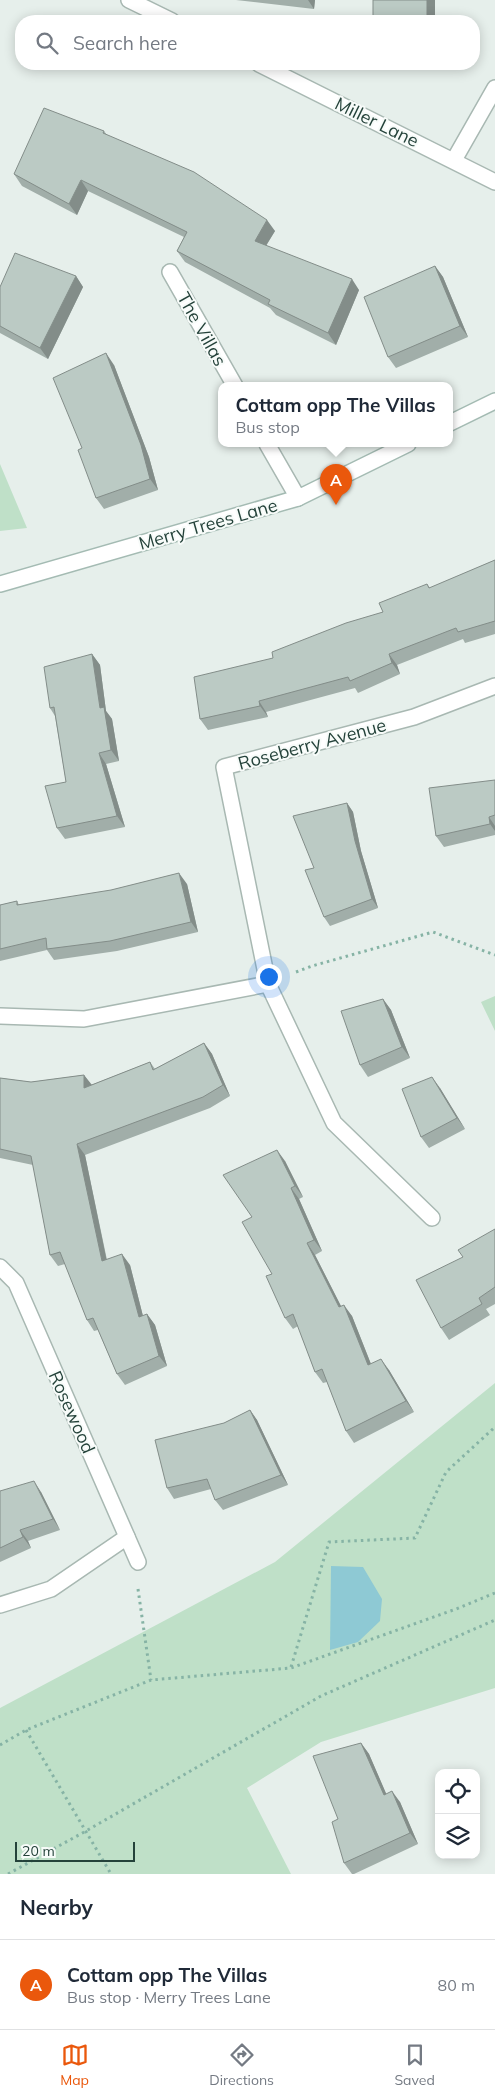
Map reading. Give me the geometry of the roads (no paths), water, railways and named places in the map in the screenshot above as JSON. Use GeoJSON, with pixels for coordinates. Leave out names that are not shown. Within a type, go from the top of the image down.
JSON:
{"type":"FeatureCollection","features":[{"type":"Feature","properties":{"kind":"street"},"geometry":{"type":"LineString","coordinates":[[129,0],[160,15]]}},
{"type":"Feature","properties":{"kind":"street","name":"Miller Lane"},"geometry":{"type":"LineString","coordinates":[[271,70],[495,182]]}},
{"type":"Feature","properties":{"kind":"street"},"geometry":{"type":"LineString","coordinates":[[454,160],[495,88]]}},
{"type":"Feature","properties":{"kind":"street","name":"The Villas"},"geometry":{"type":"LineString","coordinates":[[170,272],[232,382]]}},
{"type":"Feature","properties":{"kind":"street"},"geometry":{"type":"LineString","coordinates":[[453,422],[495,401]]}},
{"type":"Feature","properties":{"kind":"street"},"geometry":{"type":"LineString","coordinates":[[269,447],[298,498]]}},
{"type":"Feature","properties":{"kind":"street","name":"Merry Trees Lane"},"geometry":{"type":"LineString","coordinates":[[0,584],[298,498],[402,447]]}},
{"type":"Feature","properties":{"kind":"street","name":"Roseberry Avenue"},"geometry":{"type":"LineString","coordinates":[[432,1218],[334,1123],[268,984],[224,767],[414,717],[495,686]]}},
{"type":"Feature","properties":{"kind":"street"},"geometry":{"type":"LineString","coordinates":[[0,1016],[84,1019],[268,984]]}},
{"type":"Feature","properties":{"kind":"street","name":"Rosewood"},"geometry":{"type":"LineString","coordinates":[[0,1267],[16,1283],[138,1562]]}},
{"type":"Feature","properties":{"kind":"street"},"geometry":{"type":"LineString","coordinates":[[0,1605],[51,1589],[127,1537]]}},
{"type":"Feature","properties":{"kind":"water"},"geometry":{"type":"Polygon","coordinates":[[[331,1566],[363,1567],[382,1599],[380,1621],[358,1642],[330,1650],[331,1566]]]}},
{"type":"Feature","properties":{"kind":"place","name":"Cottam opp The Villas"},"geometry":{"type":"Point","coordinates":[336,505]}}]}
